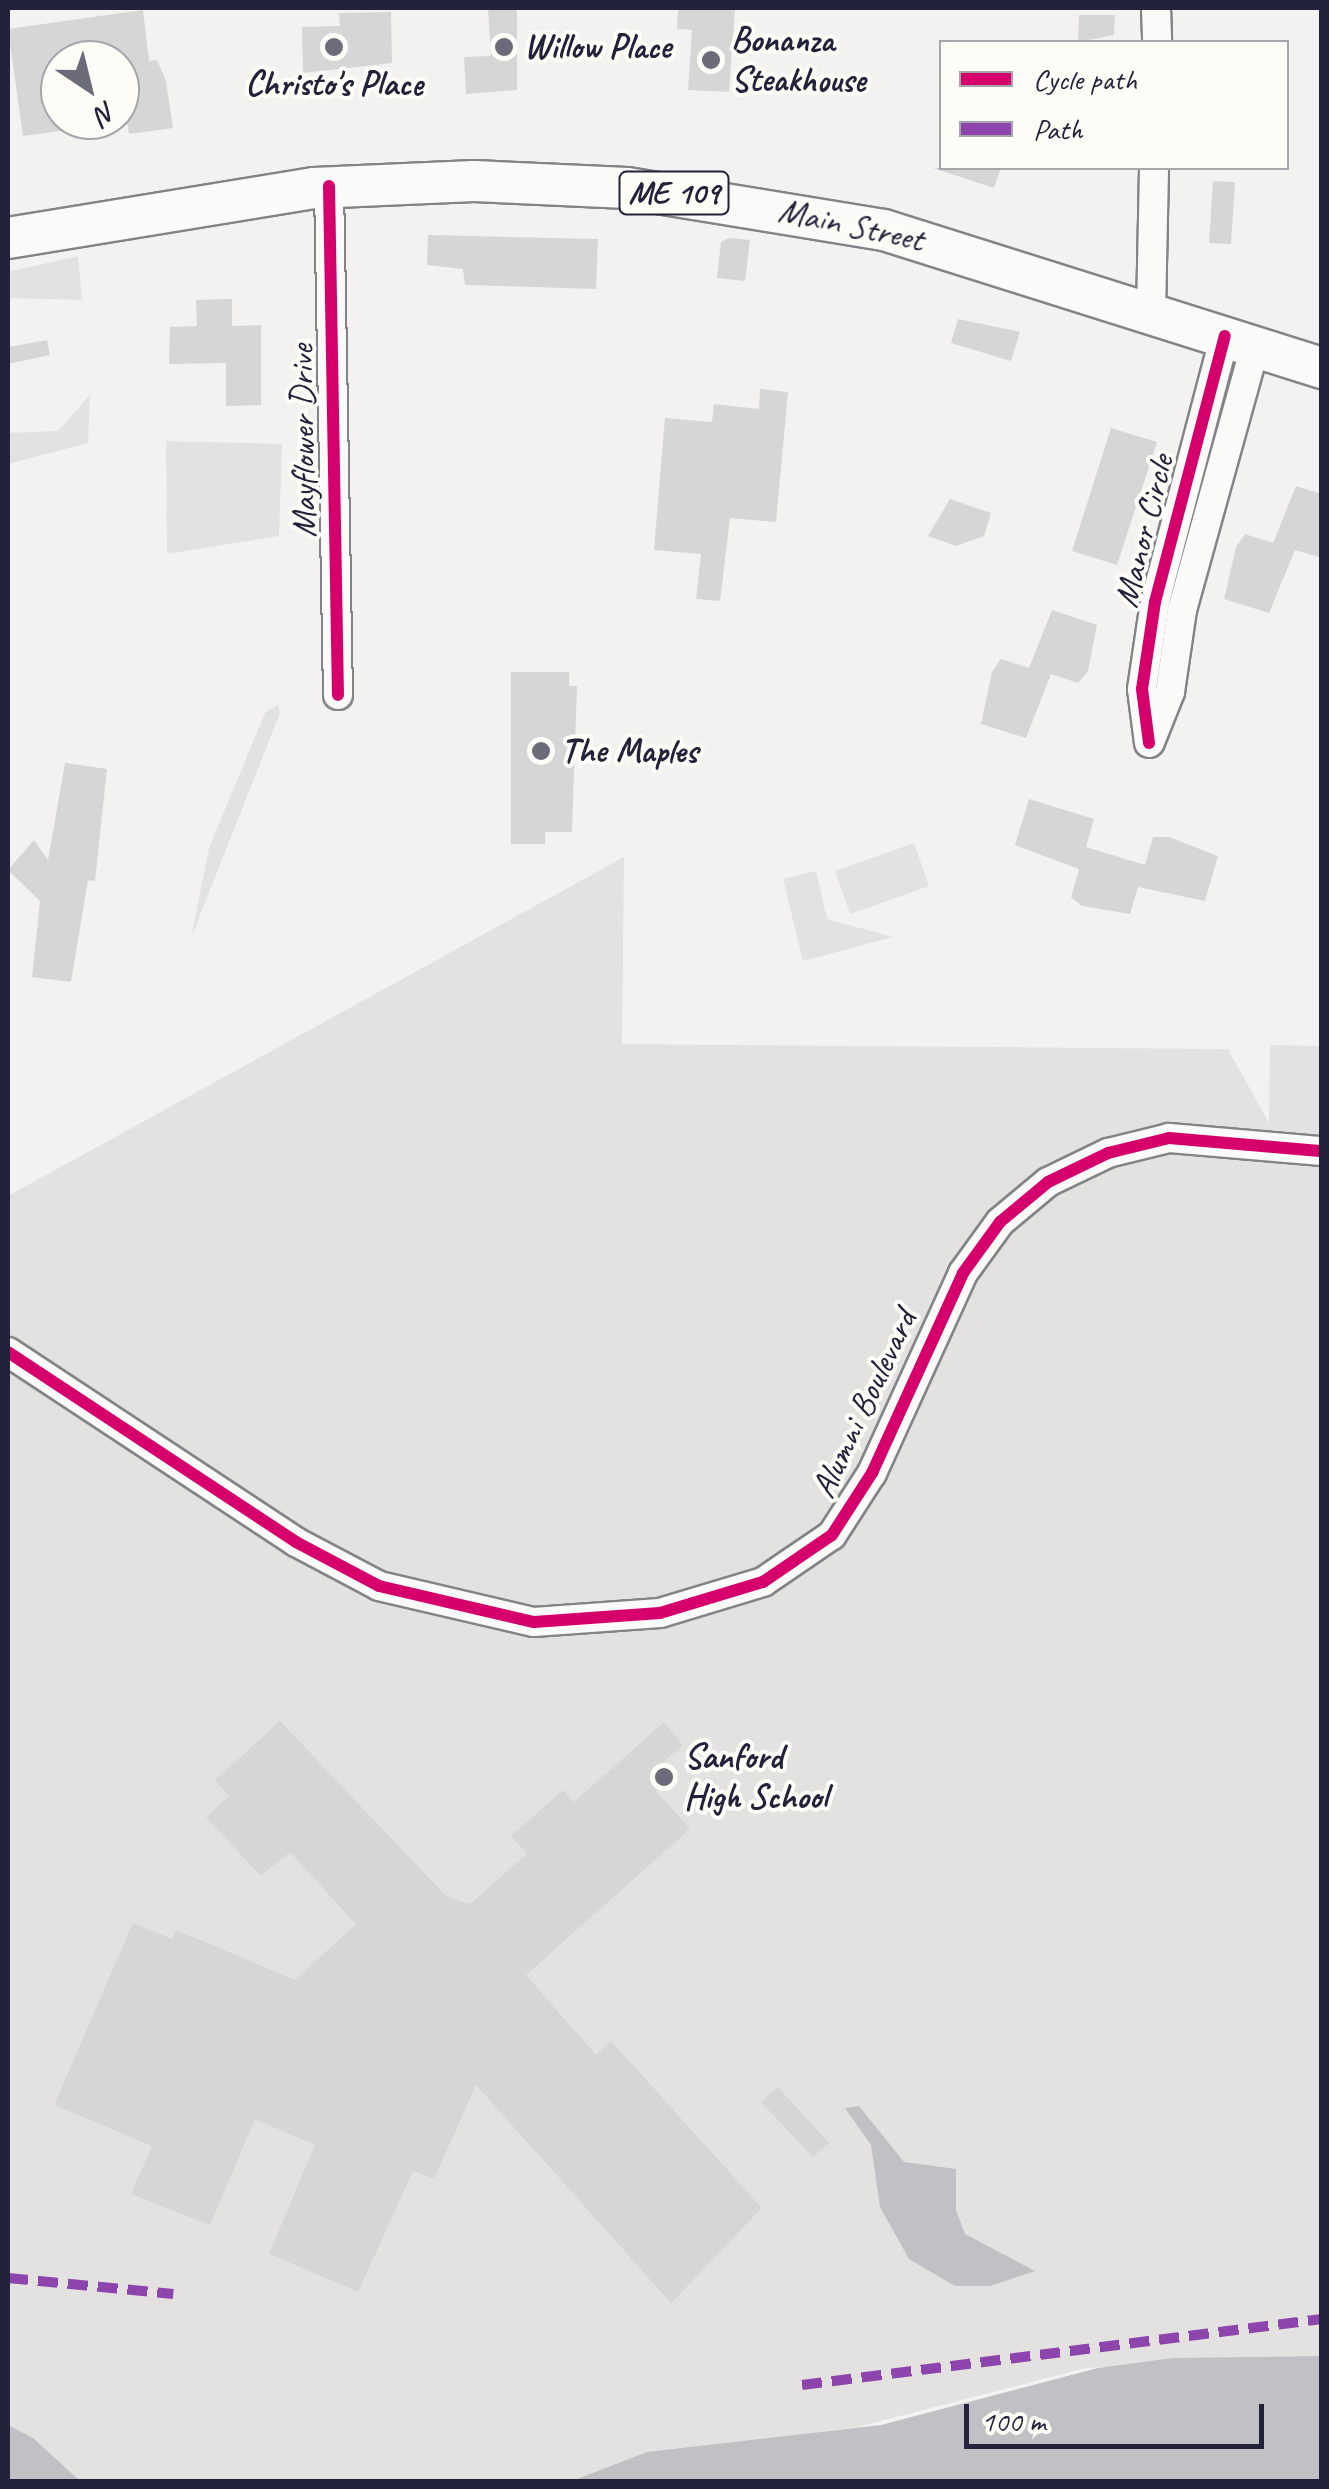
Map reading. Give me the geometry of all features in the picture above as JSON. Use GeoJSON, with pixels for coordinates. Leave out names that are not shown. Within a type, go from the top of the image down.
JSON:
{"type":"FeatureCollection","features":[{"type":"Feature","properties":{"kind":"highway","name":"Main Street"},"geometry":{"type":"LineString","coordinates":[[8,238],[329,186],[550,183],[725,200],[917,238],[1322,368]]}},
{"type":"Feature","properties":{"kind":"street"},"geometry":{"type":"LineString","coordinates":[[1156,8],[1157,40]]}},
{"type":"Feature","properties":{"kind":"street"},"geometry":{"type":"LineString","coordinates":[[1151,313],[1154,170]]}},
{"type":"Feature","properties":{"kind":"street","name":"Mayflower Drive"},"geometry":{"type":"LineString","coordinates":[[329,186],[338,695]]}},
{"type":"Feature","properties":{"kind":"street","name":"Manor Circle"},"geometry":{"type":"LineString","coordinates":[[1240,341],[1182,610],[1170,692],[1149,743],[1142,689],[1154,602],[1240,341]]}},
{"type":"Feature","properties":{"kind":"street","name":"Alumni Boulevard"},"geometry":{"type":"LineString","coordinates":[[8,1352],[296,1542],[379,1586],[534,1622],[660,1613],[763,1582],[832,1534],[872,1473],[963,1273],[1000,1222],[1048,1182],[1108,1154],[1169,1138],[1322,1151]]}},
{"type":"Feature","properties":{"kind":"shaded area"},"geometry":{"type":"Polygon","coordinates":[[[78,256],[82,300],[8,298],[8,272],[78,256]]]}},
{"type":"Feature","properties":{"kind":"shaded area"},"geometry":{"type":"Polygon","coordinates":[[[90,395],[88,443],[8,464],[8,433],[58,431],[90,395]]]}},
{"type":"Feature","properties":{"kind":"shaded area"},"geometry":{"type":"Polygon","coordinates":[[[166,441],[282,444],[279,536],[167,554],[166,441]]]}},
{"type":"Feature","properties":{"kind":"shaded area"},"geometry":{"type":"Polygon","coordinates":[[[278,704],[280,713],[191,938],[209,848],[265,713],[278,704]]]}},
{"type":"Feature","properties":{"kind":"shaded area"},"geometry":{"type":"Polygon","coordinates":[[[914,843],[929,886],[850,914],[835,871],[914,843]]]}},
{"type":"Feature","properties":{"kind":"shaded area","name":"Sanford High School"},"geometry":{"type":"Polygon","coordinates":[[[624,857],[622,1044],[1228,1049],[1269,1123],[1270,1045],[1321,1046],[1321,2359],[1086,2368],[857,2427],[644,2456],[575,2482],[92,2481],[8,2425],[8,1196],[624,857]]]}},
{"type":"Feature","properties":{"kind":"shaded area"},"geometry":{"type":"Polygon","coordinates":[[[816,871],[827,919],[893,937],[803,961],[783,879],[816,871]]]}},
{"type":"Feature","properties":{"kind":"shaded area"},"geometry":{"type":"Polygon","coordinates":[[[701,1062],[784,1201],[739,1395],[725,1405],[528,1371],[431,1222],[701,1062]]]}},
{"type":"Feature","properties":{"kind":"shaded area"},"geometry":{"type":"Polygon","coordinates":[[[1178,1174],[1257,1183],[1321,1218],[1321,1543],[1318,1560],[1295,1576],[976,1500],[971,1367],[996,1283],[1027,1246],[1079,1204],[1178,1174]]]}},
{"type":"Feature","properties":{"kind":"shaded area"},"geometry":{"type":"Polygon","coordinates":[[[1196,1848],[1260,1890],[1281,1945],[1229,1958],[1178,1947],[1140,1931],[1106,1898],[1062,1875],[1057,1856],[1196,1848]]]}},
{"type":"Feature","properties":{"kind":"shaded area"},"geometry":{"type":"Polygon","coordinates":[[[859,2106],[904,2162],[956,2169],[956,2210],[965,2234],[1035,2271],[990,2286],[955,2286],[909,2259],[880,2207],[871,2145],[845,2108],[859,2106]]]}},
{"type":"Feature","properties":{"kind":"shaded area"},"geometry":{"type":"Polygon","coordinates":[[[1321,2356],[1321,2481],[572,2481],[647,2452],[881,2425],[1098,2368],[1173,2358],[1321,2356]]]}},
{"type":"Feature","properties":{"kind":"shaded area"},"geometry":{"type":"Polygon","coordinates":[[[183,2380],[256,2382],[322,2399],[336,2419],[325,2444],[360,2481],[80,2481],[8,2425],[8,2387],[39,2381],[142,2413],[157,2384],[183,2380]]]}},
{"type":"Feature","properties":{"kind":"shaded area"},"geometry":{"type":"Polygon","coordinates":[[[8,2425],[33,2438],[80,2481],[8,2481],[8,2425]]]}},
{"type":"Feature","properties":{"kind":"building","name":"Willow Place"},"geometry":{"type":"Polygon","coordinates":[[[488,8],[517,8],[517,90],[466,94],[464,57],[491,56],[488,8]]]}},
{"type":"Feature","properties":{"kind":"building","name":"Bonanza Steakhouse"},"geometry":{"type":"Polygon","coordinates":[[[678,8],[735,8],[729,92],[688,90],[692,30],[677,29],[678,8]]]}},
{"type":"Feature","properties":{"kind":"building"},"geometry":{"type":"Polygon","coordinates":[[[143,10],[149,61],[157,60],[166,81],[173,128],[140,132],[140,40],[40,40],[40,134],[23,136],[8,29],[143,10]]]}},
{"type":"Feature","properties":{"kind":"building"},"geometry":{"type":"Polygon","coordinates":[[[391,12],[392,63],[303,73],[302,27],[340,26],[339,13],[391,12]]]}},
{"type":"Feature","properties":{"kind":"building"},"geometry":{"type":"Polygon","coordinates":[[[1079,15],[1115,15],[1114,35],[1078,40],[1079,15]]]}},
{"type":"Feature","properties":{"kind":"building"},"geometry":{"type":"Polygon","coordinates":[[[939,170],[1000,170],[994,188],[939,170]]]}},
{"type":"Feature","properties":{"kind":"building"},"geometry":{"type":"Polygon","coordinates":[[[1213,181],[1235,182],[1231,244],[1209,243],[1213,181]]]}},
{"type":"Feature","properties":{"kind":"building"},"geometry":{"type":"Polygon","coordinates":[[[428,235],[598,239],[596,289],[465,285],[463,269],[427,265],[428,235]]]}},
{"type":"Feature","properties":{"kind":"building"},"geometry":{"type":"Polygon","coordinates":[[[729,238],[750,240],[745,281],[717,278],[721,242],[729,238]]]}},
{"type":"Feature","properties":{"kind":"building"},"geometry":{"type":"Polygon","coordinates":[[[232,299],[232,326],[261,325],[261,405],[226,406],[226,363],[169,364],[170,327],[197,326],[196,300],[232,299]]]}},
{"type":"Feature","properties":{"kind":"building"},"geometry":{"type":"Polygon","coordinates":[[[958,319],[1020,332],[1011,361],[951,343],[958,319]]]}},
{"type":"Feature","properties":{"kind":"building"},"geometry":{"type":"Polygon","coordinates":[[[47,340],[50,355],[8,364],[8,347],[47,340]]]}},
{"type":"Feature","properties":{"kind":"building"},"geometry":{"type":"Polygon","coordinates":[[[760,389],[788,392],[776,522],[730,518],[720,601],[696,599],[701,554],[654,550],[665,418],[712,422],[714,404],[759,409],[760,389]]]}},
{"type":"Feature","properties":{"kind":"building"},"geometry":{"type":"Polygon","coordinates":[[[1111,428],[1157,442],[1117,565],[1072,551],[1111,428]]]}},
{"type":"Feature","properties":{"kind":"building"},"geometry":{"type":"Polygon","coordinates":[[[1296,486],[1322,494],[1322,558],[1295,550],[1269,613],[1224,599],[1236,547],[1245,534],[1273,543],[1296,486]]]}},
{"type":"Feature","properties":{"kind":"building"},"geometry":{"type":"Polygon","coordinates":[[[950,499],[991,513],[984,536],[956,546],[928,536],[950,499]]]}},
{"type":"Feature","properties":{"kind":"building"},"geometry":{"type":"Polygon","coordinates":[[[1052,610],[1097,625],[1088,671],[1078,683],[1051,674],[1026,738],[981,724],[992,672],[1001,659],[1029,668],[1052,610]]]}},
{"type":"Feature","properties":{"kind":"building","name":"The Maples"},"geometry":{"type":"Polygon","coordinates":[[[511,672],[569,672],[569,686],[577,686],[572,832],[545,832],[545,844],[511,844],[511,672]]]}},
{"type":"Feature","properties":{"kind":"building"},"geometry":{"type":"Polygon","coordinates":[[[65,763],[107,769],[95,881],[88,880],[71,982],[32,977],[40,901],[8,870],[34,840],[48,860],[65,763]]]}},
{"type":"Feature","properties":{"kind":"building"},"geometry":{"type":"Polygon","coordinates":[[[1029,799],[1094,819],[1086,847],[1145,865],[1153,837],[1169,837],[1218,856],[1205,901],[1138,887],[1130,914],[1082,906],[1071,897],[1079,869],[1015,845],[1029,799]]]}},
{"type":"Feature","properties":{"kind":"building","name":"Sanford High School"},"geometry":{"type":"Polygon","coordinates":[[[280,1721],[446,1896],[470,1904],[527,1854],[511,1836],[563,1790],[574,1802],[664,1722],[683,1745],[656,1769],[667,1781],[656,1791],[690,1829],[526,1975],[596,2055],[611,2041],[762,2208],[671,2303],[476,2085],[434,2179],[413,2171],[358,2292],[269,2254],[315,2145],[255,2119],[210,2225],[131,2194],[152,2146],[54,2105],[133,1923],[172,1939],[176,1930],[295,1980],[356,1924],[290,1852],[261,1876],[206,1817],[229,1796],[215,1780],[280,1721]]]}},
{"type":"Feature","properties":{"kind":"building"},"geometry":{"type":"Polygon","coordinates":[[[778,2087],[829,2143],[813,2157],[761,2102],[778,2087]]]}},
{"type":"Feature","properties":{"kind":"marked path"},"geometry":{"type":"LineString","coordinates":[[8,2278],[173,2294]]}},
{"type":"Feature","properties":{"kind":"marked path"},"geometry":{"type":"LineString","coordinates":[[802,2385],[1322,2319]]}},
{"type":"Feature","properties":{"kind":"cycle path"},"geometry":{"type":"LineString","coordinates":[[329,186],[338,695]]}},
{"type":"Feature","properties":{"kind":"cycle path"},"geometry":{"type":"LineString","coordinates":[[1149,743],[1142,689],[1155,602],[1225,336]]}},
{"type":"Feature","properties":{"kind":"cycle path"},"geometry":{"type":"LineString","coordinates":[[8,1352],[296,1542],[379,1586],[534,1622],[660,1613],[763,1582],[832,1535],[872,1473],[963,1273],[1000,1222],[1048,1182],[1108,1153],[1169,1138],[1322,1151]]}},
{"type":"Feature","properties":{"kind":"place","name":"Christo's Place"},"geometry":{"type":"Point","coordinates":[334,47]}},
{"type":"Feature","properties":{"kind":"place","name":"Willow Place"},"geometry":{"type":"Point","coordinates":[504,47]}},
{"type":"Feature","properties":{"kind":"place","name":"Bonanza Steakhouse"},"geometry":{"type":"Point","coordinates":[711,60]}},
{"type":"Feature","properties":{"kind":"place","name":"The Maples"},"geometry":{"type":"Point","coordinates":[541,751]}},
{"type":"Feature","properties":{"kind":"place","name":"Sanford High School"},"geometry":{"type":"Point","coordinates":[664,1777]}}]}
